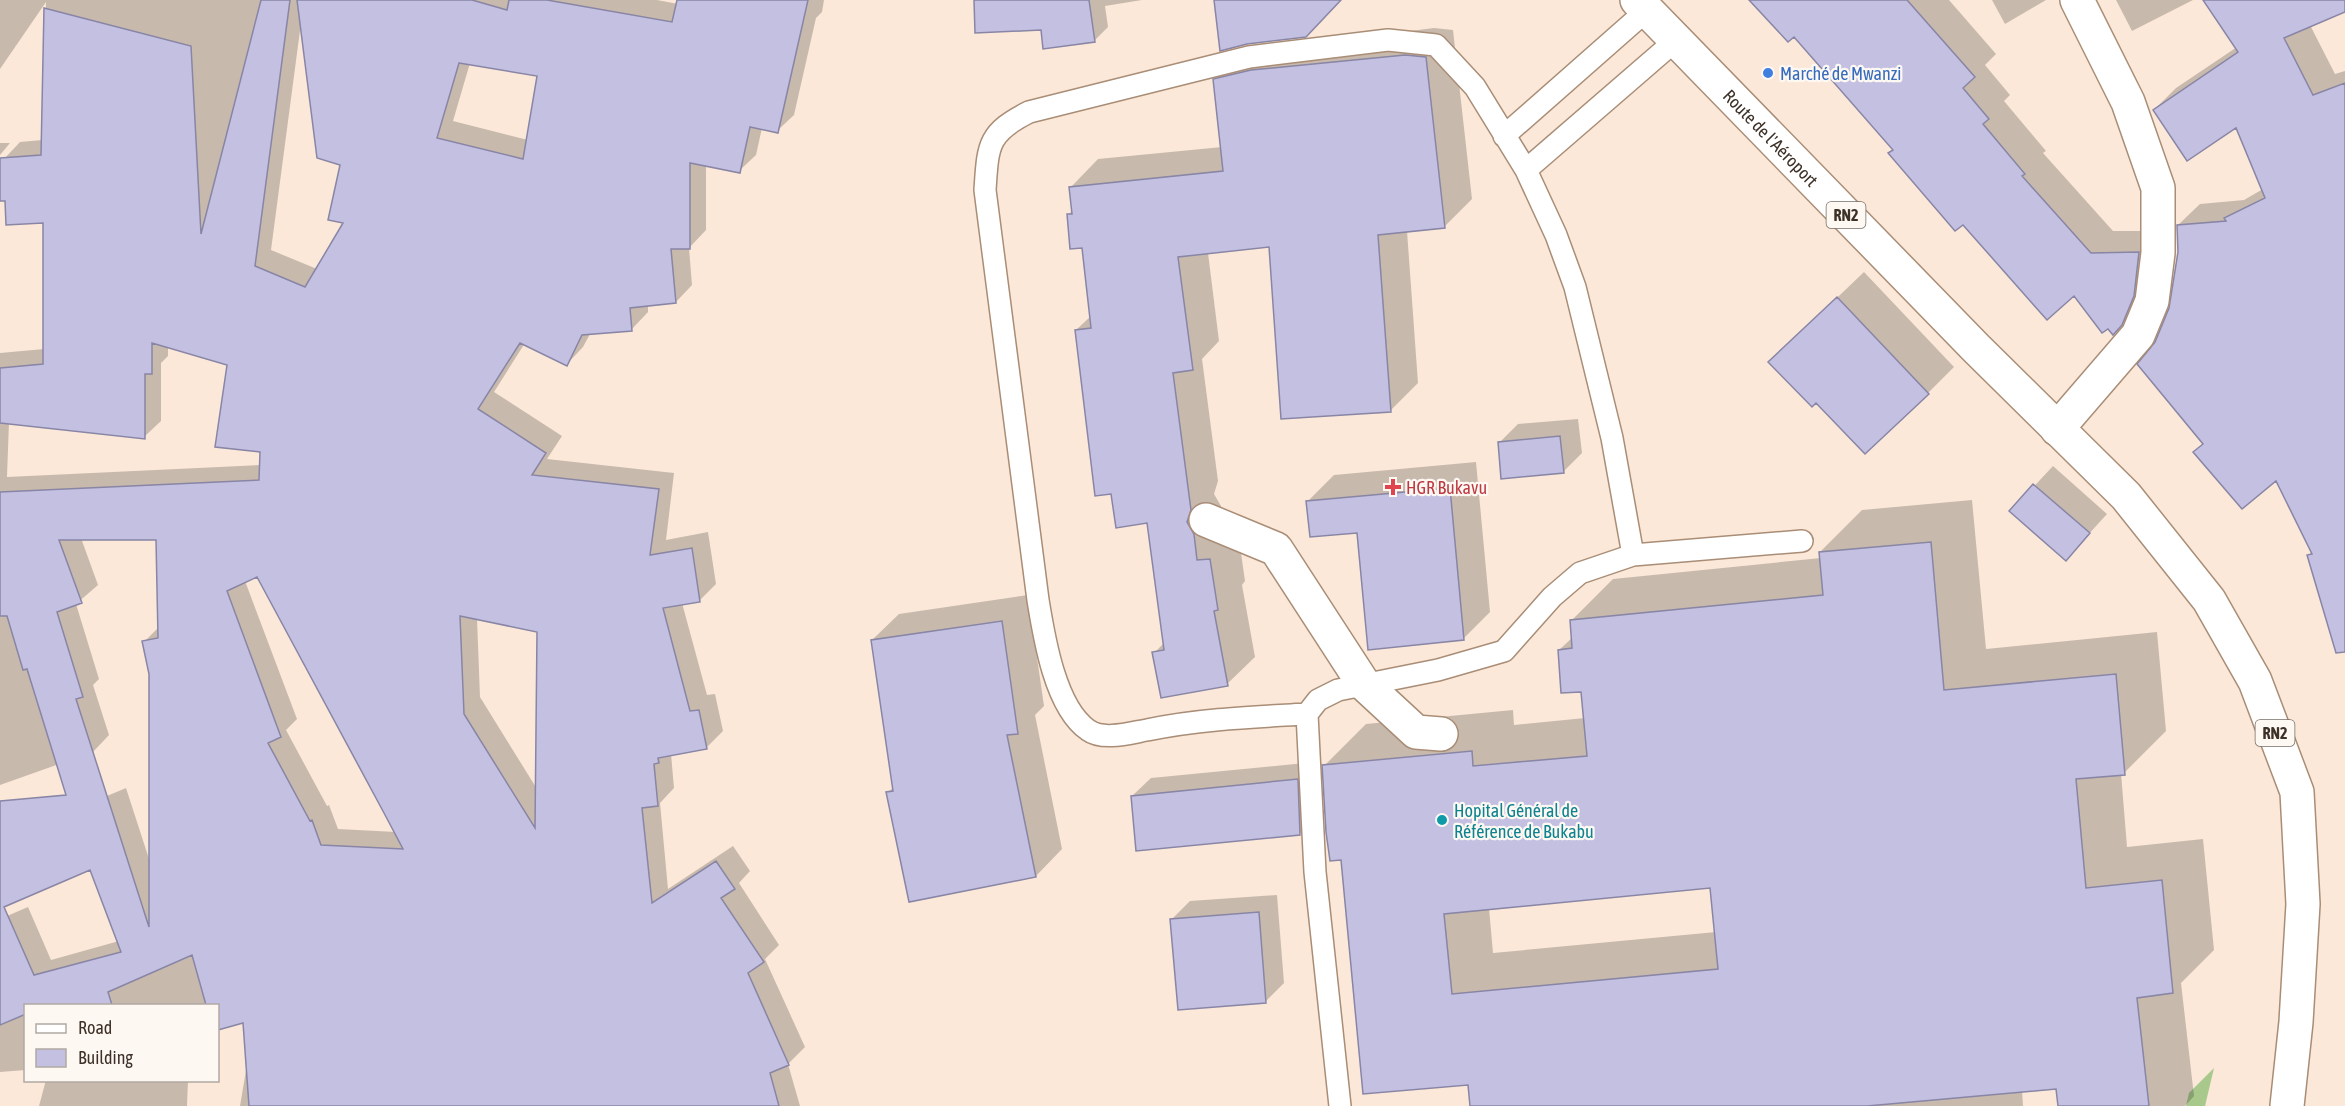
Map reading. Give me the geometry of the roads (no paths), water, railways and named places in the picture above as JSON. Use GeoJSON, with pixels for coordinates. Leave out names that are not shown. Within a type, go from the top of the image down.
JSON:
{"type":"FeatureCollection","features":[{"type":"Feature","properties":{"kind":"main road"},"geometry":{"type":"LineString","coordinates":[[2057,429],[2138,335],[2152,301],[2157,253],[2157,188],[2128,102],[2077,0]]}},
{"type":"Feature","properties":{"kind":"main road","name":"Route de l'Aéroport"},"geometry":{"type":"LineString","coordinates":[[1641,6],[2057,429]]}},
{"type":"Feature","properties":{"kind":"main road","name":"RN2"},"geometry":{"type":"LineString","coordinates":[[2057,429],[2126,496],[2209,600],[2256,681],[2297,792],[2303,904],[2287,1106]]}},
{"type":"Feature","properties":{"kind":"main road"},"geometry":{"type":"LineString","coordinates":[[1206,520],[1276,549],[1363,683],[1416,732],[1441,734]]}},
{"type":"Feature","properties":{"kind":"lane"},"geometry":{"type":"LineString","coordinates":[[1504,136],[1641,6]]}},
{"type":"Feature","properties":{"kind":"lane"},"geometry":{"type":"LineString","coordinates":[[1307,714],[1203,720],[1114,736],[1089,732],[1069,709],[1048,652],[1038,600],[984,190],[988,148],[1004,124],[1040,109],[1249,57],[1388,40],[1436,45],[1475,87],[1526,170],[1556,235],[1575,287],[1612,438],[1634,555]]}},
{"type":"Feature","properties":{"kind":"lane"},"geometry":{"type":"LineString","coordinates":[[1526,170],[1675,41]]}},
{"type":"Feature","properties":{"kind":"lane"},"geometry":{"type":"LineString","coordinates":[[1340,1106],[1315,872],[1307,714],[1318,700],[1338,690],[1363,683],[1437,670],[1504,651],[1552,597],[1580,573],[1634,555],[1803,541]]}},
{"type":"Feature","properties":{"kind":"place","name":"Marché de Mwanzi"},"geometry":{"type":"Point","coordinates":[1768,73]}},
{"type":"Feature","properties":{"kind":"place","name":"HGR Bukavu"},"geometry":{"type":"Point","coordinates":[1393,487]}},
{"type":"Feature","properties":{"kind":"place","name":"Hopital Général de Référence de Bukabu"},"geometry":{"type":"Point","coordinates":[1442,820]}}]}
